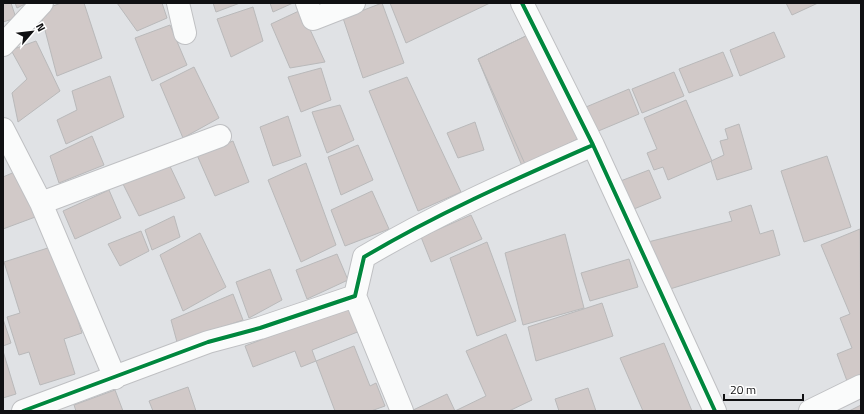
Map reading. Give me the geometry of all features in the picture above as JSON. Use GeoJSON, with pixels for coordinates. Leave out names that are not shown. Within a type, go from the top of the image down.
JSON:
{"type":"FeatureCollection","features":[{"type":"Feature","properties":{"kind":"street"},"geometry":{"type":"LineString","coordinates":[[3,45],[42,3]]}},
{"type":"Feature","properties":{"kind":"street"},"geometry":{"type":"LineString","coordinates":[[178,3],[185,33]]}},
{"type":"Feature","properties":{"kind":"street"},"geometry":{"type":"LineString","coordinates":[[307,3],[313,19],[354,3]]}},
{"type":"Feature","properties":{"kind":"street"},"geometry":{"type":"LineString","coordinates":[[522,3],[593,144],[715,411]]}},
{"type":"Feature","properties":{"kind":"street"},"geometry":{"type":"LineString","coordinates":[[3,129],[41,203],[115,378]]}},
{"type":"Feature","properties":{"kind":"street"},"geometry":{"type":"LineString","coordinates":[[41,203],[220,136]]}},
{"type":"Feature","properties":{"kind":"street"},"geometry":{"type":"LineString","coordinates":[[402,411],[355,296],[364,257],[412,228],[482,194],[593,144]]}},
{"type":"Feature","properties":{"kind":"street"},"geometry":{"type":"LineString","coordinates":[[23,411],[53,406],[115,378],[208,342],[260,328],[355,296]]}},
{"type":"Feature","properties":{"kind":"street"},"geometry":{"type":"LineString","coordinates":[[810,411],[861,386]]}},
{"type":"Feature","properties":{"kind":"building"},"geometry":{"type":"Polygon","coordinates":[[[3,3],[11,3],[16,18],[3,22],[3,3]]]}},
{"type":"Feature","properties":{"kind":"building"},"geometry":{"type":"Polygon","coordinates":[[[15,3],[27,3],[17,8],[15,3]]]}},
{"type":"Feature","properties":{"kind":"building"},"geometry":{"type":"Polygon","coordinates":[[[61,3],[84,3],[102,58],[57,76],[40,11],[61,3]]]}},
{"type":"Feature","properties":{"kind":"building"},"geometry":{"type":"Polygon","coordinates":[[[117,3],[162,3],[167,18],[137,31],[117,3]]]}},
{"type":"Feature","properties":{"kind":"building"},"geometry":{"type":"Polygon","coordinates":[[[213,3],[240,3],[216,12],[213,3]]]}},
{"type":"Feature","properties":{"kind":"building"},"geometry":{"type":"Polygon","coordinates":[[[270,3],[293,3],[273,12],[270,3]]]}},
{"type":"Feature","properties":{"kind":"building"},"geometry":{"type":"Polygon","coordinates":[[[382,3],[404,63],[363,78],[343,18],[382,3]]]}},
{"type":"Feature","properties":{"kind":"building"},"geometry":{"type":"Polygon","coordinates":[[[390,3],[490,3],[406,43],[390,3]]]}},
{"type":"Feature","properties":{"kind":"building"},"geometry":{"type":"Polygon","coordinates":[[[786,3],[818,3],[792,15],[786,3]]]}},
{"type":"Feature","properties":{"kind":"building"},"geometry":{"type":"Polygon","coordinates":[[[253,7],[263,41],[231,57],[217,19],[253,7]]]}},
{"type":"Feature","properties":{"kind":"building"},"geometry":{"type":"Polygon","coordinates":[[[301,10],[325,62],[290,68],[271,24],[301,10]]]}},
{"type":"Feature","properties":{"kind":"building"},"geometry":{"type":"Polygon","coordinates":[[[170,25],[187,65],[152,81],[135,38],[170,25]]]}},
{"type":"Feature","properties":{"kind":"building"},"geometry":{"type":"Polygon","coordinates":[[[774,32],[785,57],[740,76],[730,50],[774,32]]]}},
{"type":"Feature","properties":{"kind":"building"},"geometry":{"type":"Polygon","coordinates":[[[528,35],[578,139],[525,164],[478,59],[528,35]]]}},
{"type":"Feature","properties":{"kind":"building"},"geometry":{"type":"Polygon","coordinates":[[[528,35],[578,139],[522,166],[478,59],[528,35]]]}},
{"type":"Feature","properties":{"kind":"building"},"geometry":{"type":"Polygon","coordinates":[[[36,41],[60,91],[18,122],[12,93],[27,79],[11,50],[36,41]]]}},
{"type":"Feature","properties":{"kind":"building"},"geometry":{"type":"Polygon","coordinates":[[[723,52],[733,76],[689,93],[679,69],[723,52]]]}},
{"type":"Feature","properties":{"kind":"building"},"geometry":{"type":"Polygon","coordinates":[[[194,67],[219,118],[183,138],[160,84],[194,67]]]}},
{"type":"Feature","properties":{"kind":"building"},"geometry":{"type":"Polygon","coordinates":[[[321,68],[331,100],[301,112],[288,77],[321,68]]]}},
{"type":"Feature","properties":{"kind":"building"},"geometry":{"type":"Polygon","coordinates":[[[674,72],[684,96],[642,113],[632,89],[674,72]]]}},
{"type":"Feature","properties":{"kind":"building"},"geometry":{"type":"Polygon","coordinates":[[[110,76],[124,117],[66,144],[57,120],[77,110],[72,91],[110,76]]]}},
{"type":"Feature","properties":{"kind":"building"},"geometry":{"type":"Polygon","coordinates":[[[407,77],[461,192],[418,211],[369,91],[407,77]]]}},
{"type":"Feature","properties":{"kind":"building"},"geometry":{"type":"Polygon","coordinates":[[[629,89],[639,114],[596,132],[586,107],[629,89]]]}},
{"type":"Feature","properties":{"kind":"building"},"geometry":{"type":"Polygon","coordinates":[[[686,100],[712,161],[668,180],[663,167],[654,170],[647,153],[657,149],[644,118],[686,100]]]}},
{"type":"Feature","properties":{"kind":"building"},"geometry":{"type":"Polygon","coordinates":[[[340,105],[354,140],[327,153],[312,112],[340,105]]]}},
{"type":"Feature","properties":{"kind":"building"},"geometry":{"type":"Polygon","coordinates":[[[288,116],[301,156],[273,166],[260,127],[288,116]]]}},
{"type":"Feature","properties":{"kind":"building"},"geometry":{"type":"Polygon","coordinates":[[[475,122],[484,150],[458,158],[447,133],[475,122]]]}},
{"type":"Feature","properties":{"kind":"building"},"geometry":{"type":"Polygon","coordinates":[[[739,124],[752,169],[717,180],[711,161],[724,155],[720,141],[728,139],[725,129],[739,124]]]}},
{"type":"Feature","properties":{"kind":"building"},"geometry":{"type":"Polygon","coordinates":[[[92,136],[104,165],[59,183],[50,156],[92,136]]]}},
{"type":"Feature","properties":{"kind":"building"},"geometry":{"type":"Polygon","coordinates":[[[233,141],[249,182],[215,196],[197,155],[233,141]]]}},
{"type":"Feature","properties":{"kind":"building"},"geometry":{"type":"Polygon","coordinates":[[[358,145],[373,180],[341,195],[328,157],[358,145]]]}},
{"type":"Feature","properties":{"kind":"building"},"geometry":{"type":"Polygon","coordinates":[[[827,156],[851,227],[804,242],[781,171],[827,156]]]}},
{"type":"Feature","properties":{"kind":"building"},"geometry":{"type":"Polygon","coordinates":[[[168,162],[185,198],[139,216],[122,182],[168,162]]]}},
{"type":"Feature","properties":{"kind":"building"},"geometry":{"type":"Polygon","coordinates":[[[306,163],[336,245],[301,262],[268,180],[306,163]]]}},
{"type":"Feature","properties":{"kind":"building"},"geometry":{"type":"Polygon","coordinates":[[[649,170],[661,198],[629,211],[618,182],[649,170]]]}},
{"type":"Feature","properties":{"kind":"building"},"geometry":{"type":"Polygon","coordinates":[[[17,171],[38,216],[3,229],[3,177],[17,171]]]}},
{"type":"Feature","properties":{"kind":"building"},"geometry":{"type":"Polygon","coordinates":[[[109,190],[121,218],[75,239],[63,211],[109,190]]]}},
{"type":"Feature","properties":{"kind":"building"},"geometry":{"type":"Polygon","coordinates":[[[372,191],[389,229],[345,246],[331,210],[372,191]]]}},
{"type":"Feature","properties":{"kind":"building"},"geometry":{"type":"Polygon","coordinates":[[[751,205],[760,234],[773,230],[780,255],[670,289],[644,243],[732,221],[729,212],[751,205]]]}},
{"type":"Feature","properties":{"kind":"building"},"geometry":{"type":"Polygon","coordinates":[[[471,215],[482,239],[431,262],[421,237],[471,215]]]}},
{"type":"Feature","properties":{"kind":"building"},"geometry":{"type":"Polygon","coordinates":[[[174,216],[180,237],[152,250],[145,230],[174,216]]]}},
{"type":"Feature","properties":{"kind":"building"},"geometry":{"type":"Polygon","coordinates":[[[860,229],[861,375],[847,381],[837,354],[852,348],[840,318],[850,314],[821,245],[860,229]]]}},
{"type":"Feature","properties":{"kind":"building"},"geometry":{"type":"Polygon","coordinates":[[[141,231],[149,251],[120,266],[108,244],[141,231]]]}},
{"type":"Feature","properties":{"kind":"building"},"geometry":{"type":"Polygon","coordinates":[[[200,233],[226,287],[183,311],[160,255],[200,233]]]}},
{"type":"Feature","properties":{"kind":"building"},"geometry":{"type":"Polygon","coordinates":[[[565,234],[584,308],[523,325],[505,253],[565,234]]]}},
{"type":"Feature","properties":{"kind":"building"},"geometry":{"type":"Polygon","coordinates":[[[487,242],[516,321],[477,336],[450,258],[487,242]]]}},
{"type":"Feature","properties":{"kind":"building"},"geometry":{"type":"Polygon","coordinates":[[[54,246],[82,333],[64,339],[75,374],[40,385],[29,352],[19,355],[7,317],[20,313],[4,262],[54,246]]]}},
{"type":"Feature","properties":{"kind":"building"},"geometry":{"type":"Polygon","coordinates":[[[337,254],[348,280],[307,299],[296,270],[337,254]]]}},
{"type":"Feature","properties":{"kind":"building"},"geometry":{"type":"Polygon","coordinates":[[[629,259],[638,287],[590,301],[581,273],[629,259]]]}},
{"type":"Feature","properties":{"kind":"building"},"geometry":{"type":"Polygon","coordinates":[[[270,269],[282,300],[249,318],[236,282],[270,269]]]}},
{"type":"Feature","properties":{"kind":"building"},"geometry":{"type":"Polygon","coordinates":[[[233,294],[243,320],[177,342],[171,320],[233,294]]]}},
{"type":"Feature","properties":{"kind":"building"},"geometry":{"type":"Polygon","coordinates":[[[602,303],[613,336],[536,361],[528,327],[602,303]]]}},
{"type":"Feature","properties":{"kind":"building"},"geometry":{"type":"Polygon","coordinates":[[[350,306],[360,331],[312,350],[316,361],[301,367],[295,351],[253,367],[245,346],[350,306]]]}},
{"type":"Feature","properties":{"kind":"building"},"geometry":{"type":"Polygon","coordinates":[[[3,319],[11,343],[3,346],[3,319]]]}},
{"type":"Feature","properties":{"kind":"building"},"geometry":{"type":"Polygon","coordinates":[[[506,334],[532,400],[509,411],[455,411],[486,396],[466,351],[506,334]]]}},
{"type":"Feature","properties":{"kind":"building"},"geometry":{"type":"Polygon","coordinates":[[[664,343],[692,411],[643,411],[620,358],[664,343]]]}},
{"type":"Feature","properties":{"kind":"building"},"geometry":{"type":"Polygon","coordinates":[[[354,346],[370,386],[376,383],[385,406],[371,411],[335,411],[316,361],[354,346]]]}},
{"type":"Feature","properties":{"kind":"building"},"geometry":{"type":"Polygon","coordinates":[[[3,351],[16,394],[3,398],[3,351]]]}},
{"type":"Feature","properties":{"kind":"building"},"geometry":{"type":"Polygon","coordinates":[[[188,387],[196,411],[153,411],[149,401],[188,387]]]}},
{"type":"Feature","properties":{"kind":"building"},"geometry":{"type":"Polygon","coordinates":[[[588,388],[596,411],[559,411],[555,399],[588,388]]]}},
{"type":"Feature","properties":{"kind":"building"},"geometry":{"type":"Polygon","coordinates":[[[115,390],[123,411],[76,411],[74,405],[115,390]]]}},
{"type":"Feature","properties":{"kind":"building"},"geometry":{"type":"Polygon","coordinates":[[[447,394],[455,411],[411,411],[447,394]]]}},
{"type":"Feature","properties":{"kind":"building"},"geometry":{"type":"Polygon","coordinates":[[[861,405],[861,411],[849,411],[861,405]]]}},
{"type":"Feature","properties":{"kind":"cycle path"},"geometry":{"type":"LineString","coordinates":[[522,3],[593,145],[715,411]]}},
{"type":"Feature","properties":{"kind":"cycle path"},"geometry":{"type":"LineString","coordinates":[[23,411],[208,342],[260,328],[355,296],[364,257],[449,211],[593,145]]}}]}
